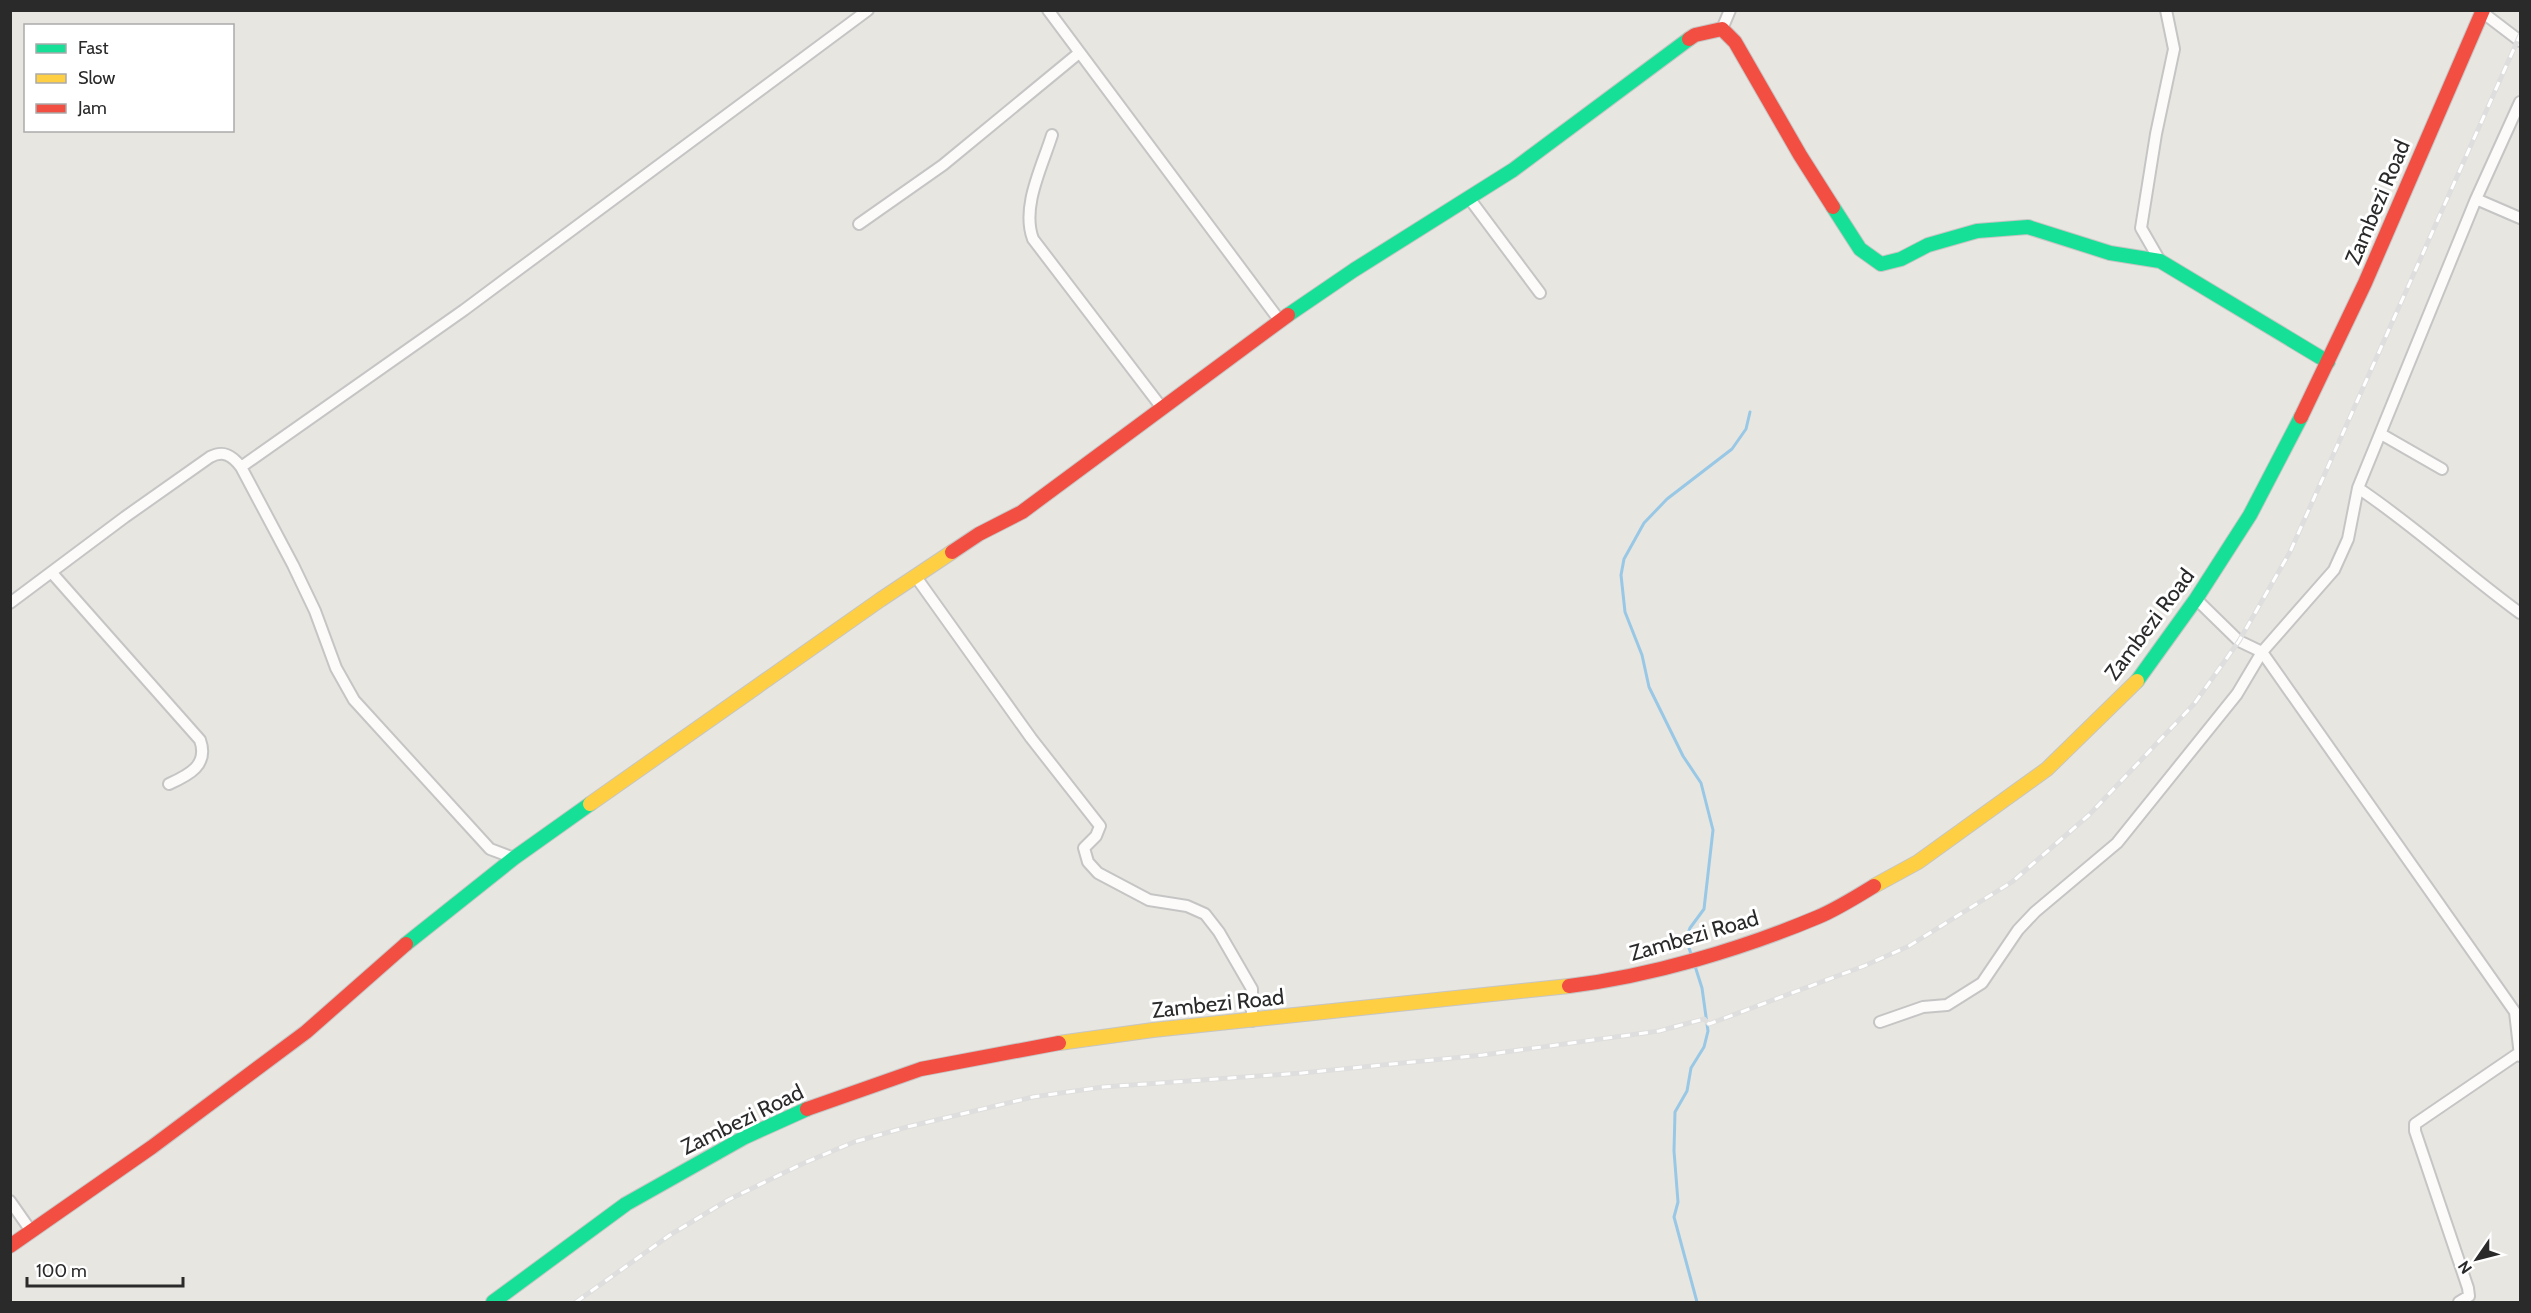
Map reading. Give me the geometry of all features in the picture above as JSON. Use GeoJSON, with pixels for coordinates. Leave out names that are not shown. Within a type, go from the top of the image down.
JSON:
{"type":"FeatureCollection","features":[{"type":"Feature","properties":{"kind":"street"},"geometry":{"type":"LineString","coordinates":[[241,467],[464,310],[868,10]]}},
{"type":"Feature","properties":{"kind":"street"},"geometry":{"type":"LineString","coordinates":[[1048,10],[1280,321]]}},
{"type":"Feature","properties":{"kind":"street"},"geometry":{"type":"LineString","coordinates":[[1722,29],[1730,10]]}},
{"type":"Feature","properties":{"kind":"street"},"geometry":{"type":"LineString","coordinates":[[2160,261],[2141,228],[2156,134],[2174,49],[2166,10]]}},
{"type":"Feature","properties":{"kind":"street"},"geometry":{"type":"LineString","coordinates":[[2483,11],[2520,41]]}},
{"type":"Feature","properties":{"kind":"street","name":"Zambezi Road"},"geometry":{"type":"LineString","coordinates":[[493,1302],[626,1204],[745,1137],[819,1104],[921,1069],[1028,1047],[1153,1030],[1605,982],[1696,960],[1829,912],[1918,862],[2047,769],[2136,682],[2196,599],[2250,515],[2328,362],[2365,284],[2483,11]]}},
{"type":"Feature","properties":{"kind":"street"},"geometry":{"type":"LineString","coordinates":[[10,1246],[152,1147],[306,1032],[398,950],[514,858],[880,600],[979,534],[1022,512],[1280,321],[1354,270],[1513,170],[1672,50],[1695,35],[1722,29]]}},
{"type":"Feature","properties":{"kind":"street"},"geometry":{"type":"LineString","coordinates":[[1722,29],[1735,42],[1800,155],[1860,249],[1881,264],[1901,259],[1928,245],[1977,231],[2028,227],[2110,253],[2160,261],[2328,362]]}},
{"type":"Feature","properties":{"kind":"street"},"geometry":{"type":"LineString","coordinates":[[859,224],[943,165],[1079,53]]}},
{"type":"Feature","properties":{"kind":"street"},"geometry":{"type":"LineString","coordinates":[[1880,1022],[1923,1007],[1947,1005],[1982,983],[2019,930],[2035,912],[2117,843],[2237,694],[2262,652],[2334,570],[2348,539],[2358,488],[2476,198],[2520,102]]}},
{"type":"Feature","properties":{"kind":"street"},"geometry":{"type":"LineString","coordinates":[[1052,135],[1029,213],[1028,227],[1033,239],[1162,408]]}},
{"type":"Feature","properties":{"kind":"street"},"geometry":{"type":"LineString","coordinates":[[1469,198],[1540,293]]}},
{"type":"Feature","properties":{"kind":"street"},"geometry":{"type":"LineString","coordinates":[[2476,198],[2520,218]]}},
{"type":"Feature","properties":{"kind":"street"},"geometry":{"type":"LineString","coordinates":[[2381,434],[2442,469]]}},
{"type":"Feature","properties":{"kind":"street"},"geometry":{"type":"LineString","coordinates":[[10,603],[125,517],[216,454],[228,454],[241,467],[293,565],[315,611],[336,668],[354,700],[490,849],[514,858]]}},
{"type":"Feature","properties":{"kind":"street"},"geometry":{"type":"LineString","coordinates":[[2358,488],[2395,513],[2520,613]]}},
{"type":"Feature","properties":{"kind":"street"},"geometry":{"type":"LineString","coordinates":[[52,573],[200,740],[203,748],[202,758],[197,768],[188,776],[169,784]]}},
{"type":"Feature","properties":{"kind":"street"},"geometry":{"type":"LineString","coordinates":[[916,577],[1031,738],[1100,826],[1096,836],[1084,848],[1088,862],[1098,873],[1149,900],[1187,906],[1205,914],[1219,932],[1252,989],[1252,1021]]}},
{"type":"Feature","properties":{"kind":"street"},"geometry":{"type":"LineString","coordinates":[[2196,599],[2239,641],[2262,652],[2518,1011],[2519,1055],[2415,1124],[2415,1131],[2468,1288],[2469,1296],[2459,1302]]}},
{"type":"Feature","properties":{"kind":"street"},"geometry":{"type":"LineString","coordinates":[[10,1202],[31,1231]]}},
{"type":"Feature","properties":{"kind":"waterway"},"geometry":{"type":"LineString","coordinates":[[1692,957],[1686,939],[1690,928],[1704,909],[1713,830],[1701,783],[1683,756],[1649,687],[1642,655],[1625,612],[1621,575],[1624,559],[1644,523],[1667,499],[1732,449],[1746,429],[1750,412]]}},
{"type":"Feature","properties":{"kind":"waterway"},"geometry":{"type":"LineString","coordinates":[[1695,966],[1702,988],[1708,1031],[1704,1047],[1691,1068],[1687,1091],[1675,1112],[1674,1151],[1678,1202],[1674,1217],[1697,1302]]}},
{"type":"Feature","properties":{"kind":"railway"},"geometry":{"type":"LineString","coordinates":[[576,1302],[670,1235],[728,1200],[854,1142],[1033,1097],[1103,1087],[1302,1073],[1483,1055],[1659,1031],[1704,1019],[1709,1024],[1864,966],[1909,946],[2012,882],[2089,815],[2194,704],[2239,641],[2290,552],[2520,35]]}},
{"type":"Feature","properties":{"kind":"traffic: fast"},"geometry":{"type":"LineString","coordinates":[[1288,315],[1354,270],[1513,170],[1689,39]]}},
{"type":"Feature","properties":{"kind":"traffic: fast"},"geometry":{"type":"LineString","coordinates":[[1833,207],[1860,249],[1881,264],[1901,259],[1928,245],[1977,231],[2028,227],[2110,253],[2160,261],[2328,362]]}},
{"type":"Feature","properties":{"kind":"traffic: fast"},"geometry":{"type":"LineString","coordinates":[[2137,681],[2196,599],[2250,515],[2301,417]]}},
{"type":"Feature","properties":{"kind":"traffic: fast"},"geometry":{"type":"LineString","coordinates":[[406,944],[514,858],[590,804]]}},
{"type":"Feature","properties":{"kind":"traffic: fast"},"geometry":{"type":"LineString","coordinates":[[493,1302],[626,1204],[745,1137],[807,1109]]}},
{"type":"Feature","properties":{"kind":"traffic: slow"},"geometry":{"type":"LineString","coordinates":[[590,804],[952,552]]}},
{"type":"Feature","properties":{"kind":"traffic: slow"},"geometry":{"type":"LineString","coordinates":[[1874,886],[1918,862],[2047,769],[2137,681]]}},
{"type":"Feature","properties":{"kind":"traffic: slow"},"geometry":{"type":"LineString","coordinates":[[1059,1043],[1153,1030],[1569,986]]}},
{"type":"Feature","properties":{"kind":"traffic: jam"},"geometry":{"type":"LineString","coordinates":[[2301,417],[2365,283],[2483,10]]}},
{"type":"Feature","properties":{"kind":"traffic: jam"},"geometry":{"type":"LineString","coordinates":[[1689,39],[1695,35],[1722,29],[1735,42],[1800,155],[1833,207]]}},
{"type":"Feature","properties":{"kind":"traffic: jam"},"geometry":{"type":"LineString","coordinates":[[952,552],[979,534],[1022,512],[1288,315]]}},
{"type":"Feature","properties":{"kind":"traffic: jam"},"geometry":{"type":"LineString","coordinates":[[1569,986],[1632,976],[1696,960],[1759,940],[1818,917],[1874,886]]}},
{"type":"Feature","properties":{"kind":"traffic: jam"},"geometry":{"type":"LineString","coordinates":[[10,1246],[152,1147],[306,1032],[406,944]]}},
{"type":"Feature","properties":{"kind":"traffic: jam"},"geometry":{"type":"LineString","coordinates":[[807,1109],[921,1069],[1059,1043]]}}]}
